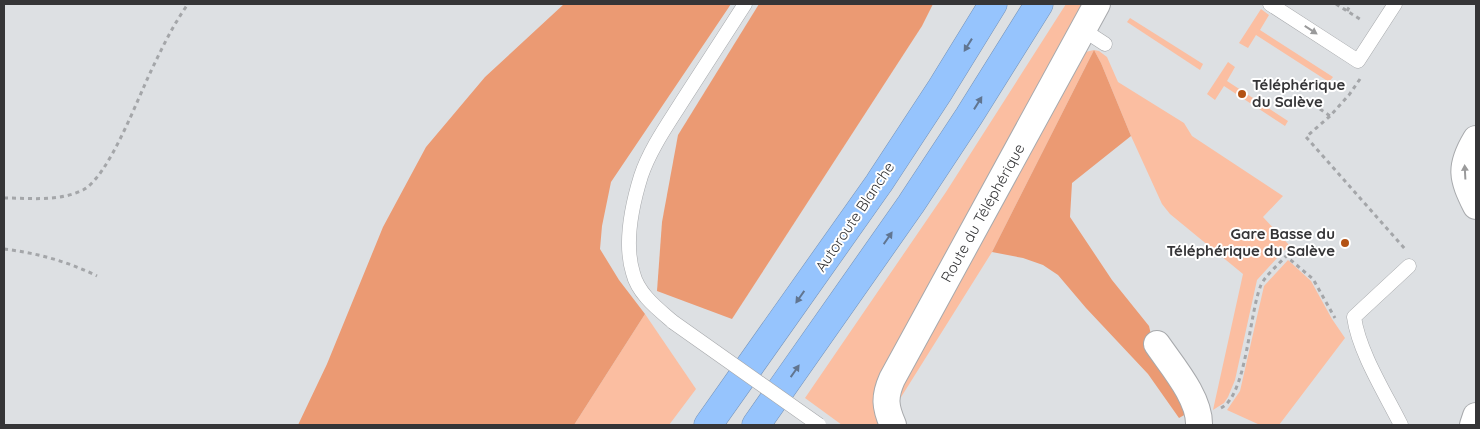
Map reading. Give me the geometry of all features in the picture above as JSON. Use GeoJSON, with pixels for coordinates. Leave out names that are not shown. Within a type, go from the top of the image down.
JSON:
{"type":"FeatureCollection","features":[{"type":"Feature","properties":{"kind":"highway","name":"Autoroute Blanche"},"geometry":{"type":"LineString","coordinates":[[708,425],[879,183],[993,4]]}},
{"type":"Feature","properties":{"kind":"highway"},"geometry":{"type":"LineString","coordinates":[[756,425],[911,204],[970,116],[1039,4]]}},
{"type":"Feature","properties":{"kind":"street","name":"Route du Téléphérique"},"geometry":{"type":"LineString","coordinates":[[893,425],[886,402],[886,392],[892,379],[1097,4]]}},
{"type":"Feature","properties":{"kind":"street"},"geometry":{"type":"LineString","coordinates":[[1476,139],[1466,157],[1464,166],[1465,180],[1476,206]]}},
{"type":"Feature","properties":{"kind":"street"},"geometry":{"type":"LineString","coordinates":[[1157,344],[1192,398],[1199,420]]}},
{"type":"Feature","properties":{"kind":"street"},"geometry":{"type":"LineString","coordinates":[[1473,425],[1476,416]]}},
{"type":"Feature","properties":{"kind":"lane"},"geometry":{"type":"LineString","coordinates":[[745,4],[654,149],[642,175],[635,203],[629,254],[633,275],[653,304],[673,322],[819,425]]}},
{"type":"Feature","properties":{"kind":"lane"},"geometry":{"type":"LineString","coordinates":[[1270,4],[1358,61],[1395,4]]}},
{"type":"Feature","properties":{"kind":"lane"},"geometry":{"type":"LineString","coordinates":[[1082,29],[1105,44]]}},
{"type":"Feature","properties":{"kind":"lane"},"geometry":{"type":"LineString","coordinates":[[1401,425],[1364,350],[1354,317],[1409,266]]}},
{"type":"Feature","properties":{"kind":"path"},"geometry":{"type":"LineString","coordinates":[[4,198],[57,198],[77,192],[94,181],[108,162],[173,27],[188,4]]}},
{"type":"Feature","properties":{"kind":"path"},"geometry":{"type":"LineString","coordinates":[[1336,4],[1378,30]]}},
{"type":"Feature","properties":{"kind":"path"},"geometry":{"type":"LineString","coordinates":[[1347,10],[1351,4]]}},
{"type":"Feature","properties":{"kind":"path"},"geometry":{"type":"LineString","coordinates":[[1358,61],[1368,68],[1349,95],[1330,116],[1306,137],[1415,260],[1409,266]]}},
{"type":"Feature","properties":{"kind":"path"},"geometry":{"type":"LineString","coordinates":[[1320,109],[1330,116]]}},
{"type":"Feature","properties":{"kind":"path"},"geometry":{"type":"LineString","coordinates":[[4,249],[47,257],[82,268],[96,276]]}},
{"type":"Feature","properties":{"kind":"path"},"geometry":{"type":"LineString","coordinates":[[1199,420],[1227,405],[1234,395],[1261,284],[1286,256],[1313,279],[1336,321]]}},
{"type":"Feature","properties":{"kind":"shaded area"},"geometry":{"type":"Polygon","coordinates":[[[564,4],[731,4],[611,182],[602,226],[600,249],[619,280],[645,314],[574,425],[298,425],[327,364],[383,227],[426,147],[485,77],[564,4]]]}},
{"type":"Feature","properties":{"kind":"shaded area"},"geometry":{"type":"Polygon","coordinates":[[[759,4],[933,4],[922,26],[732,319],[657,291],[662,222],[678,135],[759,4]]]}},
{"type":"Feature","properties":{"kind":"shaded area"},"geometry":{"type":"Polygon","coordinates":[[[1066,4],[1085,4],[880,425],[842,425],[805,398],[946,192],[1066,4]]]}},
{"type":"Feature","properties":{"kind":"shaded area"},"geometry":{"type":"Polygon","coordinates":[[[1261,9],[1269,15],[1260,30],[1333,77],[1329,82],[1256,35],[1248,48],[1239,43],[1261,9]]]}},
{"type":"Feature","properties":{"kind":"shaded area"},"geometry":{"type":"Polygon","coordinates":[[[1130,18],[1203,64],[1200,70],[1127,22],[1130,18]]]}},
{"type":"Feature","properties":{"kind":"shaded area"},"geometry":{"type":"Polygon","coordinates":[[[1094,50],[1107,57],[1118,82],[1184,123],[1192,136],[1283,196],[1263,217],[1289,245],[1257,280],[1235,380],[1224,403],[1213,410],[1243,274],[1170,214],[1162,204],[1094,50]]]}},
{"type":"Feature","properties":{"kind":"shaded area"},"geometry":{"type":"Polygon","coordinates":[[[1094,50],[992,252],[898,402],[904,381],[1081,53],[1094,50]]]}},
{"type":"Feature","properties":{"kind":"shaded area"},"geometry":{"type":"Polygon","coordinates":[[[1094,50],[1131,136],[1072,183],[1070,217],[1112,280],[1149,326],[1158,365],[1175,391],[1186,414],[1179,418],[1148,374],[1058,275],[1043,265],[1023,258],[992,252],[1094,50]]]}},
{"type":"Feature","properties":{"kind":"shaded area"},"geometry":{"type":"Polygon","coordinates":[[[1228,62],[1235,67],[1227,81],[1288,121],[1285,126],[1224,86],[1215,100],[1207,94],[1228,62]]]}},
{"type":"Feature","properties":{"kind":"shaded area"},"geometry":{"type":"Polygon","coordinates":[[[1288,260],[1311,281],[1345,338],[1279,425],[1260,425],[1227,410],[1240,391],[1264,286],[1288,260]]]}},
{"type":"Feature","properties":{"kind":"shaded area"},"geometry":{"type":"Polygon","coordinates":[[[645,314],[696,389],[669,425],[574,425],[645,314]]]}},
{"type":"Feature","properties":{"kind":"place","name":"Téléphérique du Salève"},"geometry":{"type":"Point","coordinates":[1242,94]}},
{"type":"Feature","properties":{"kind":"place","name":"Gare Basse du Téléphérique du Salève"},"geometry":{"type":"Point","coordinates":[1345,243]}}]}
